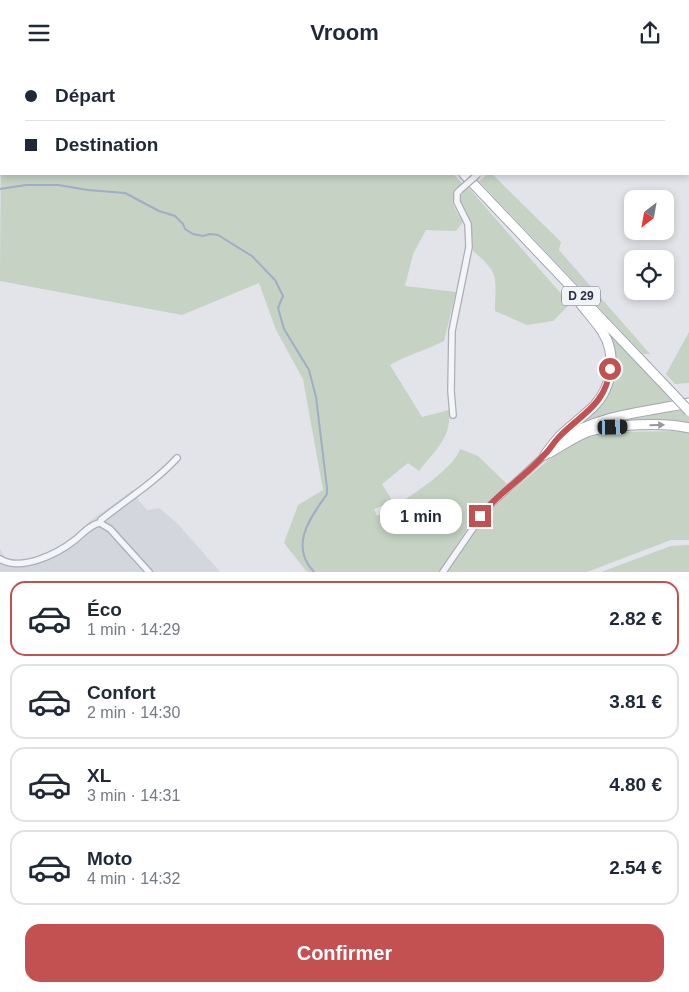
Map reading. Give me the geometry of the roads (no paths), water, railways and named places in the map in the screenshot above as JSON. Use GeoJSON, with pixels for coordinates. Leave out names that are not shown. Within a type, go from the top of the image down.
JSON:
{"type":"FeatureCollection","features":[{"type":"Feature","properties":{"kind":"main road","name":"D 29"},"geometry":{"type":"LineString","coordinates":[[465,175],[689,411]]}},
{"type":"Feature","properties":{"kind":"main road"},"geometry":{"type":"LineString","coordinates":[[542,257],[549,269],[602,331],[609,347],[611,361],[608,383],[600,400],[558,438],[545,455]]}},
{"type":"Feature","properties":{"kind":"main road"},"geometry":{"type":"LineString","coordinates":[[545,455],[571,434],[595,422],[689,403]]}},
{"type":"Feature","properties":{"kind":"main road"},"geometry":{"type":"LineString","coordinates":[[545,455],[576,437],[604,428],[672,425],[689,428]]}},
{"type":"Feature","properties":{"kind":"street"},"geometry":{"type":"LineString","coordinates":[[453,415],[451,391],[453,373],[452,331],[469,247],[468,224],[457,202],[457,193],[477,175]]}},
{"type":"Feature","properties":{"kind":"street"},"geometry":{"type":"LineString","coordinates":[[443,572],[487,508],[545,455]]}},
{"type":"Feature","properties":{"kind":"street"},"geometry":{"type":"LineString","coordinates":[[0,559],[10,565],[28,565],[72,542],[92,526],[100,523],[101,520],[144,487],[177,458]]}},
{"type":"Feature","properties":{"kind":"street"},"geometry":{"type":"LineString","coordinates":[[100,523],[110,529],[149,572]]}},
{"type":"Feature","properties":{"kind":"waterway"},"geometry":{"type":"LineString","coordinates":[[0,189],[26,185],[58,185],[125,193],[159,211],[175,216],[185,229],[193,234],[203,236],[210,234],[218,235],[252,256],[275,280],[283,296],[278,308],[284,329],[309,370],[316,397],[327,494],[309,522],[303,542],[303,552],[314,572]]}}]}
